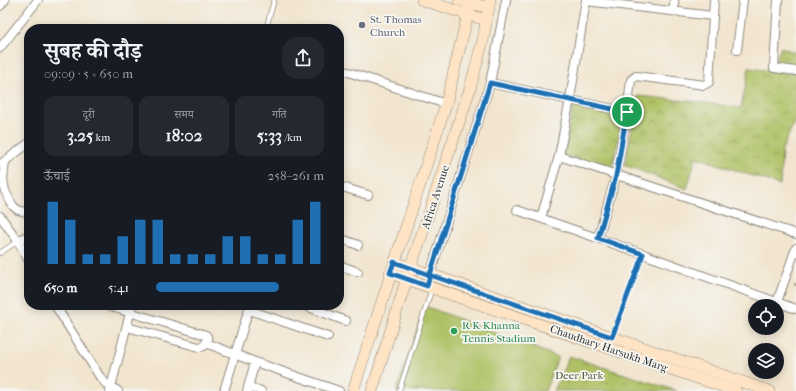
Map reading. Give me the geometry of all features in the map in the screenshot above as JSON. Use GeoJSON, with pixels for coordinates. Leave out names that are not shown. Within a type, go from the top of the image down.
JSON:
{"type":"FeatureCollection","features":[{"type":"Feature","properties":{"kind":"main road"},"geometry":{"type":"LineString","coordinates":[[422,0],[451,9],[466,4],[489,4]]}},
{"type":"Feature","properties":{"kind":"main road"},"geometry":{"type":"LineString","coordinates":[[466,4],[486,20]]}},
{"type":"Feature","properties":{"kind":"main road","name":"Africa Avenue"},"geometry":{"type":"LineString","coordinates":[[353,391],[446,104],[462,38],[466,4]]}},
{"type":"Feature","properties":{"kind":"main road","name":"Africa Avenue"},"geometry":{"type":"LineString","coordinates":[[372,391],[406,279],[469,92],[483,40],[489,4]]}},
{"type":"Feature","properties":{"kind":"main road"},"geometry":{"type":"LineString","coordinates":[[451,9],[460,26],[462,38]]}},
{"type":"Feature","properties":{"kind":"main road"},"geometry":{"type":"LineString","coordinates":[[370,338],[368,323],[397,231],[404,221],[410,217]]}},
{"type":"Feature","properties":{"kind":"main road","name":"Chaudhary Harsukh Marg"},"geometry":{"type":"LineString","coordinates":[[394,262],[769,391]]}},
{"type":"Feature","properties":{"kind":"main road","name":"Chaudhary Harsukh Marg"},"geometry":{"type":"LineString","coordinates":[[390,273],[430,287],[612,338],[736,391]]}},
{"type":"Feature","properties":{"kind":"street"},"geometry":{"type":"LineString","coordinates":[[0,6],[5,0]]}},
{"type":"Feature","properties":{"kind":"street"},"geometry":{"type":"LineString","coordinates":[[0,48],[38,0]]}},
{"type":"Feature","properties":{"kind":"street"},"geometry":{"type":"LineString","coordinates":[[430,287],[430,275],[490,83],[506,0]]}},
{"type":"Feature","properties":{"kind":"street"},"geometry":{"type":"LineString","coordinates":[[674,0],[674,11]]}},
{"type":"Feature","properties":{"kind":"street"},"geometry":{"type":"LineString","coordinates":[[598,238],[616,176],[627,112],[630,83],[636,76],[704,85],[709,82],[714,0]]}},
{"type":"Feature","properties":{"kind":"street"},"geometry":{"type":"LineString","coordinates":[[737,50],[743,0]]}},
{"type":"Feature","properties":{"kind":"street"},"geometry":{"type":"LineString","coordinates":[[778,0],[774,68],[796,71]]}},
{"type":"Feature","properties":{"kind":"street"},"geometry":{"type":"LineString","coordinates":[[541,218],[559,156],[586,1],[641,4],[674,11],[713,16]]}},
{"type":"Feature","properties":{"kind":"street"},"geometry":{"type":"LineString","coordinates":[[344,72],[446,104]]}},
{"type":"Feature","properties":{"kind":"street"},"geometry":{"type":"LineString","coordinates":[[490,83],[627,112]]}},
{"type":"Feature","properties":{"kind":"street"},"geometry":{"type":"LineString","coordinates":[[24,147],[2,163],[5,191],[13,206],[18,210],[24,212]]}},
{"type":"Feature","properties":{"kind":"street"},"geometry":{"type":"LineString","coordinates":[[559,156],[796,234]]}},
{"type":"Feature","properties":{"kind":"street"},"geometry":{"type":"LineString","coordinates":[[344,188],[368,195]]}},
{"type":"Feature","properties":{"kind":"street"},"geometry":{"type":"LineString","coordinates":[[517,210],[769,299]]}},
{"type":"Feature","properties":{"kind":"street"},"geometry":{"type":"LineString","coordinates":[[0,216],[24,252]]}},
{"type":"Feature","properties":{"kind":"street"},"geometry":{"type":"LineString","coordinates":[[18,241],[24,238]]}},
{"type":"Feature","properties":{"kind":"street"},"geometry":{"type":"LineString","coordinates":[[344,240],[358,245]]}},
{"type":"Feature","properties":{"kind":"street"},"geometry":{"type":"LineString","coordinates":[[778,299],[796,248]]}},
{"type":"Feature","properties":{"kind":"street"},"geometry":{"type":"LineString","coordinates":[[344,267],[358,272]]}},
{"type":"Feature","properties":{"kind":"street"},"geometry":{"type":"LineString","coordinates":[[784,305],[796,309]]}},
{"type":"Feature","properties":{"kind":"street"},"geometry":{"type":"LineString","coordinates":[[58,310],[100,377],[113,390],[131,310]]}},
{"type":"Feature","properties":{"kind":"street"},"geometry":{"type":"LineString","coordinates":[[127,327],[199,347],[204,346],[208,339],[206,335],[134,310]]}},
{"type":"Feature","properties":{"kind":"street"},"geometry":{"type":"LineString","coordinates":[[224,391],[248,310]]}},
{"type":"Feature","properties":{"kind":"street"},"geometry":{"type":"LineString","coordinates":[[257,310],[328,337]]}},
{"type":"Feature","properties":{"kind":"street"},"geometry":{"type":"LineString","coordinates":[[316,310],[346,321]]}},
{"type":"Feature","properties":{"kind":"street"},"geometry":{"type":"LineString","coordinates":[[206,343],[255,362],[339,391]]}},
{"type":"Feature","properties":{"kind":"street"},"geometry":{"type":"LineString","coordinates":[[255,362],[248,389],[261,391]]}},
{"type":"Feature","properties":{"kind":"lane"},"geometry":{"type":"LineString","coordinates":[[267,24],[274,0]]}},
{"type":"Feature","properties":{"kind":"lane"},"geometry":{"type":"LineString","coordinates":[[0,253],[18,241]]}},
{"type":"Feature","properties":{"kind":"lane"},"geometry":{"type":"LineString","coordinates":[[612,338],[643,254]]}},
{"type":"Feature","properties":{"kind":"lane"},"geometry":{"type":"LineString","coordinates":[[400,391],[430,287]]}},
{"type":"Feature","properties":{"kind":"path"},"geometry":{"type":"LineString","coordinates":[[795,283],[796,289]]}},
{"type":"Feature","properties":{"kind":"green space"},"geometry":{"type":"Polygon","coordinates":[[[781,47],[796,53],[796,118],[782,150],[780,185],[696,157],[687,189],[625,165],[638,96],[741,108],[749,68],[772,71],[781,47]]]}},
{"type":"Feature","properties":{"kind":"green space"},"geometry":{"type":"Polygon","coordinates":[[[574,104],[625,114],[611,170],[563,155],[574,104]]]}},
{"type":"Feature","properties":{"kind":"green space","name":"R K Khanna Tennis Stadium"},"geometry":{"type":"Polygon","coordinates":[[[425,306],[558,357],[545,391],[396,391],[425,306]]]}},
{"type":"Feature","properties":{"kind":"green space","name":"Deer Park"},"geometry":{"type":"Polygon","coordinates":[[[569,356],[677,391],[554,391],[569,356]]]}},
{"type":"Feature","properties":{"kind":"place","name":"St. Thomas Church"},"geometry":{"type":"Point","coordinates":[362,25]}},
{"type":"Feature","properties":{"kind":"place","name":"R K Khanna Tennis Stadium"},"geometry":{"type":"Point","coordinates":[454,331]}},
{"type":"Feature","properties":{"kind":"route"},"geometry":{"type":"LineString","coordinates":[[627,112],[490,83],[430,275],[394,262],[390,273],[427,286],[430,275],[612,337],[643,254],[598,238],[616,176],[627,112]]}}]}
